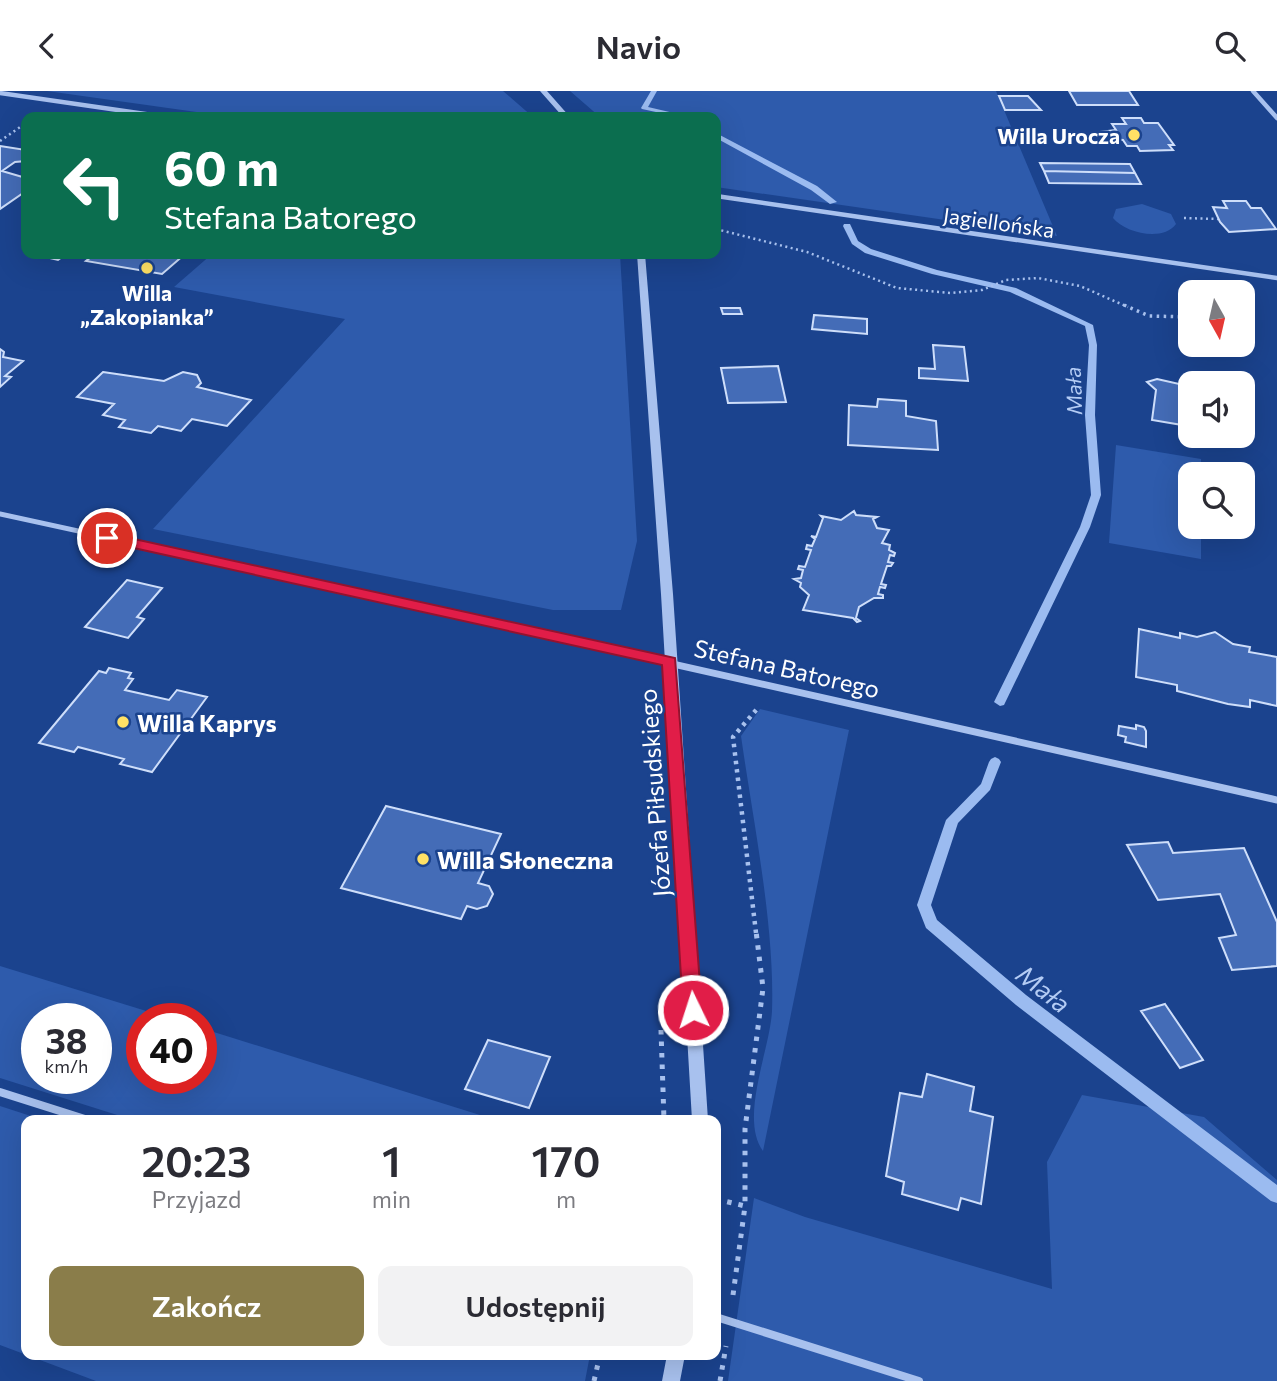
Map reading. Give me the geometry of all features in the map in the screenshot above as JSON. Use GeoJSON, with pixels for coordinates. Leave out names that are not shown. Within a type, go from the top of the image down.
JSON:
{"type":"FeatureCollection","features":[{"type":"Feature","properties":{"kind":"street"},"geometry":{"type":"LineString","coordinates":[[543,91],[562,112]]}},
{"type":"Feature","properties":{"kind":"street"},"geometry":{"type":"LineString","coordinates":[[1253,91],[1277,117]]}},
{"type":"Feature","properties":{"kind":"street"},"geometry":{"type":"LineString","coordinates":[[0,93],[131,112]]}},
{"type":"Feature","properties":{"kind":"street","name":"Jagiellońska"},"geometry":{"type":"LineString","coordinates":[[721,197],[1277,278]]}},
{"type":"Feature","properties":{"kind":"street","name":"Józefa Piłsudskiego"},"geometry":{"type":"LineString","coordinates":[[641,259],[667,594],[669,661],[700,1115]]}},
{"type":"Feature","properties":{"kind":"street","name":"Stefana Batorego"},"geometry":{"type":"LineString","coordinates":[[0,514],[669,661],[1277,800]]}},
{"type":"Feature","properties":{"kind":"street"},"geometry":{"type":"LineString","coordinates":[[0,1092],[72,1115]]}},
{"type":"Feature","properties":{"kind":"street"},"geometry":{"type":"LineString","coordinates":[[721,1319],[919,1381]]}},
{"type":"Feature","properties":{"kind":"street"},"geometry":{"type":"LineString","coordinates":[[671,1381],[675,1360]]}},
{"type":"Feature","properties":{"kind":"path"},"geometry":{"type":"LineString","coordinates":[[0,141],[21,126]]}},
{"type":"Feature","properties":{"kind":"path"},"geometry":{"type":"LineString","coordinates":[[1184,218],[1218,219]]}},
{"type":"Feature","properties":{"kind":"path"},"geometry":{"type":"LineString","coordinates":[[721,230],[807,252],[897,288],[951,293],[982,290],[1006,280],[1063,280],[1132,311],[1178,318]]}},
{"type":"Feature","properties":{"kind":"path"},"geometry":{"type":"LineString","coordinates":[[721,1200],[746,1206],[745,1129],[763,988],[733,737],[762,703],[751,701]]}},
{"type":"Feature","properties":{"kind":"path"},"geometry":{"type":"LineString","coordinates":[[594,1381],[599,1360]]}},
{"type":"Feature","properties":{"kind":"shaded area"},"geometry":{"type":"Polygon","coordinates":[[[47,91],[503,91],[527,112],[196,112],[47,91]]]}},
{"type":"Feature","properties":{"kind":"shaded area"},"geometry":{"type":"Polygon","coordinates":[[[570,91],[996,91],[1057,236],[721,188],[721,112],[594,112],[570,91]]]}},
{"type":"Feature","properties":{"kind":"shaded area"},"geometry":{"type":"Polygon","coordinates":[[[1142,204],[1171,214],[1176,224],[1170,230],[1154,234],[1126,228],[1113,218],[1116,209],[1142,204]]]}},
{"type":"Feature","properties":{"kind":"shaded area"},"geometry":{"type":"Polygon","coordinates":[[[206,259],[620,259],[637,541],[621,610],[553,610],[153,529],[345,319],[174,287],[206,259]]]}},
{"type":"Feature","properties":{"kind":"shaded area"},"geometry":{"type":"Polygon","coordinates":[[[1116,445],[1201,459],[1201,462],[1178,462],[1178,539],[1201,539],[1201,559],[1109,543],[1116,445]]]}},
{"type":"Feature","properties":{"kind":"shaded area"},"geometry":{"type":"Polygon","coordinates":[[[760,709],[849,730],[763,1151],[756,1137],[754,1121],[758,1083],[770,1027],[772,978],[767,909],[741,736],[760,709]]]}},
{"type":"Feature","properties":{"kind":"shaded area"},"geometry":{"type":"Polygon","coordinates":[[[0,966],[126,1005],[126,1094],[217,1094],[217,1033],[480,1115],[117,1115],[51,1094],[112,1094],[112,1003],[21,1003],[21,1085],[0,1078],[0,966]]]}},
{"type":"Feature","properties":{"kind":"shaded area"},"geometry":{"type":"Polygon","coordinates":[[[1082,1095],[1204,1117],[1277,1180],[1277,1381],[728,1381],[754,1198],[805,1217],[1052,1289],[1047,1162],[1082,1095]]]}},
{"type":"Feature","properties":{"kind":"shaded area"},"geometry":{"type":"Polygon","coordinates":[[[0,1106],[28,1115],[21,1115],[21,1353],[0,1345],[0,1106]]]}},
{"type":"Feature","properties":{"kind":"shaded area"},"geometry":{"type":"Polygon","coordinates":[[[40,1360],[589,1360],[585,1381],[96,1381],[40,1360]]]}},
{"type":"Feature","properties":{"kind":"building"},"geometry":{"type":"Polygon","coordinates":[[[1069,91],[1129,91],[1138,105],[1077,105],[1069,91]]]}},
{"type":"Feature","properties":{"kind":"building"},"geometry":{"type":"Polygon","coordinates":[[[999,96],[1028,96],[1041,110],[1005,110],[999,96]]]}},
{"type":"Feature","properties":{"kind":"building","name":"Willa Urocza"},"geometry":{"type":"Polygon","coordinates":[[[1122,118],[1141,118],[1144,123],[1158,123],[1174,145],[1169,145],[1173,150],[1140,151],[1137,146],[1127,146],[1123,140],[1102,138],[1099,132],[1116,130],[1112,124],[1126,124],[1122,118]]]}},
{"type":"Feature","properties":{"kind":"building"},"geometry":{"type":"Polygon","coordinates":[[[0,146],[21,149],[21,161],[15,162],[2,171],[21,177],[21,194],[0,209],[0,146]]]}},
{"type":"Feature","properties":{"kind":"building"},"geometry":{"type":"Polygon","coordinates":[[[1040,163],[1130,164],[1135,173],[1044,171],[1040,163]]]}},
{"type":"Feature","properties":{"kind":"building"},"geometry":{"type":"Polygon","coordinates":[[[1044,171],[1135,173],[1141,184],[1049,183],[1044,171]]]}},
{"type":"Feature","properties":{"kind":"building"},"geometry":{"type":"Polygon","coordinates":[[[1223,201],[1246,201],[1251,208],[1261,208],[1276,229],[1229,232],[1220,222],[1213,207],[1227,208],[1223,201]]]}},
{"type":"Feature","properties":{"kind":"building","name":"Willa „Zakopianka”"},"geometry":{"type":"Polygon","coordinates":[[[89,259],[179,259],[162,274],[86,261],[89,259]]]}},
{"type":"Feature","properties":{"kind":"building"},"geometry":{"type":"Polygon","coordinates":[[[721,308],[740,308],[742,314],[723,314],[721,308]]]}},
{"type":"Feature","properties":{"kind":"building"},"geometry":{"type":"Polygon","coordinates":[[[814,315],[867,319],[867,334],[812,329],[814,315]]]}},
{"type":"Feature","properties":{"kind":"building"},"geometry":{"type":"Polygon","coordinates":[[[933,345],[964,347],[968,381],[919,378],[919,368],[935,369],[933,345]]]}},
{"type":"Feature","properties":{"kind":"building"},"geometry":{"type":"Polygon","coordinates":[[[0,349],[4,352],[3,357],[23,361],[5,376],[11,377],[0,387],[0,349]]]}},
{"type":"Feature","properties":{"kind":"building"},"geometry":{"type":"Polygon","coordinates":[[[778,366],[786,402],[728,403],[721,368],[778,366]]]}},
{"type":"Feature","properties":{"kind":"building"},"geometry":{"type":"Polygon","coordinates":[[[103,372],[164,381],[183,372],[197,375],[201,383],[197,387],[251,400],[227,426],[192,419],[181,431],[158,426],[151,433],[119,427],[125,420],[103,415],[114,404],[77,397],[103,372]]]}},
{"type":"Feature","properties":{"kind":"building"},"geometry":{"type":"Polygon","coordinates":[[[1157,379],[1178,384],[1178,424],[1152,420],[1156,390],[1147,382],[1157,379]]]}},
{"type":"Feature","properties":{"kind":"building"},"geometry":{"type":"Polygon","coordinates":[[[878,399],[906,401],[906,416],[936,421],[938,450],[848,445],[849,405],[877,407],[878,399]]]}},
{"type":"Feature","properties":{"kind":"building"},"geometry":{"type":"Polygon","coordinates":[[[854,511],[856,515],[877,517],[873,519],[877,528],[889,530],[882,543],[890,545],[889,550],[895,553],[894,556],[890,555],[888,562],[893,563],[887,566],[881,584],[886,585],[885,588],[880,587],[878,594],[883,595],[883,598],[874,598],[859,607],[856,618],[860,621],[857,622],[853,618],[803,610],[809,595],[800,587],[801,583],[794,579],[801,578],[803,570],[798,569],[799,566],[805,567],[811,550],[806,549],[807,545],[812,546],[815,539],[811,536],[816,537],[823,518],[821,516],[841,520],[854,511]]]}},
{"type":"Feature","properties":{"kind":"building"},"geometry":{"type":"Polygon","coordinates":[[[127,580],[162,588],[137,617],[144,619],[128,638],[85,627],[127,580]]]}},
{"type":"Feature","properties":{"kind":"building"},"geometry":{"type":"Polygon","coordinates":[[[1139,629],[1180,638],[1180,633],[1197,637],[1215,632],[1233,644],[1250,647],[1249,652],[1277,657],[1277,706],[1250,700],[1250,707],[1228,704],[1177,691],[1177,685],[1136,677],[1139,629]]]}},
{"type":"Feature","properties":{"kind":"building","name":"Willa Kaprys"},"geometry":{"type":"Polygon","coordinates":[[[109,668],[131,673],[128,678],[133,679],[125,690],[169,700],[177,690],[207,697],[152,772],[120,764],[124,759],[78,747],[74,752],[39,743],[99,671],[106,673],[109,668]]]}},
{"type":"Feature","properties":{"kind":"building"},"geometry":{"type":"Polygon","coordinates":[[[1136,725],[1144,727],[1146,731],[1146,747],[1125,742],[1126,737],[1118,735],[1119,726],[1136,729],[1136,725]]]}},
{"type":"Feature","properties":{"kind":"building","name":"Willa Słoneczna"},"geometry":{"type":"Polygon","coordinates":[[[386,806],[501,834],[478,883],[489,886],[493,894],[487,906],[477,909],[467,906],[461,919],[341,888],[386,806]]]}},
{"type":"Feature","properties":{"kind":"building"},"geometry":{"type":"Polygon","coordinates":[[[1168,842],[1173,853],[1244,848],[1277,922],[1277,966],[1232,970],[1219,938],[1236,935],[1220,894],[1158,900],[1127,845],[1168,842]]]}},
{"type":"Feature","properties":{"kind":"building"},"geometry":{"type":"Polygon","coordinates":[[[1165,1004],[1203,1060],[1180,1068],[1141,1011],[1165,1004]]]}},
{"type":"Feature","properties":{"kind":"building"},"geometry":{"type":"Polygon","coordinates":[[[488,1040],[550,1057],[529,1108],[465,1089],[488,1040]]]}},
{"type":"Feature","properties":{"kind":"building"},"geometry":{"type":"Polygon","coordinates":[[[927,1074],[974,1087],[970,1111],[993,1117],[981,1204],[961,1198],[958,1210],[902,1194],[904,1182],[886,1176],[900,1093],[922,1097],[927,1074]]]}},
{"type":"Feature","properties":{"kind":"waterway","name":"Mała"},"geometry":{"type":"LineString","coordinates":[[654,91],[644,108],[664,112]]}},
{"type":"Feature","properties":{"kind":"waterway","name":"Mała"},"geometry":{"type":"LineString","coordinates":[[721,138],[814,188],[833,202]]}},
{"type":"Feature","properties":{"kind":"waterway","name":"Mała"},"geometry":{"type":"LineString","coordinates":[[847,226],[855,242],[868,251],[935,272],[1013,290],[1089,325],[1093,345],[1090,415],[1096,495],[1085,527],[1000,702]]}},
{"type":"Feature","properties":{"kind":"waterway","name":"Mała"},"geometry":{"type":"LineString","coordinates":[[995,762],[986,787],[952,820],[924,905],[931,924],[1021,1000],[1277,1195]]}},
{"type":"Feature","properties":{"kind":"place","name":"Willa Urocza"},"geometry":{"type":"Point","coordinates":[1134,135]}},
{"type":"Feature","properties":{"kind":"place","name":"Willa „Zakopianka”"},"geometry":{"type":"Point","coordinates":[147,268]}},
{"type":"Feature","properties":{"kind":"place","name":"Willa Kaprys"},"geometry":{"type":"Point","coordinates":[123,722]}},
{"type":"Feature","properties":{"kind":"place","name":"Willa Słoneczna"},"geometry":{"type":"Point","coordinates":[423,859]}},
{"type":"Feature","properties":{"kind":"route"},"geometry":{"type":"LineString","coordinates":[[107,538],[669,661],[693,1010]]}}]}
